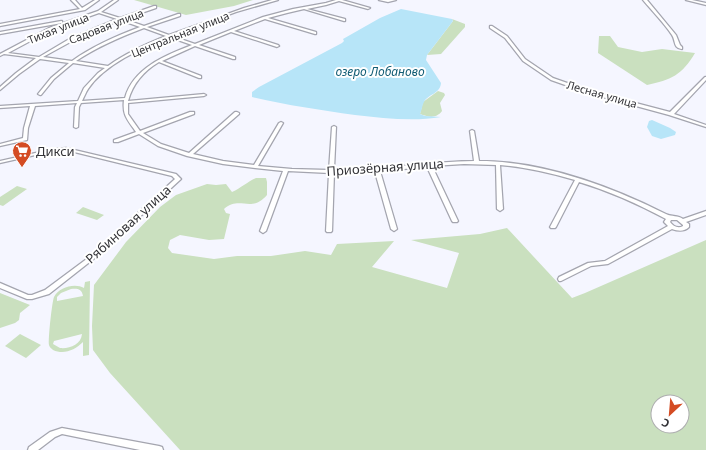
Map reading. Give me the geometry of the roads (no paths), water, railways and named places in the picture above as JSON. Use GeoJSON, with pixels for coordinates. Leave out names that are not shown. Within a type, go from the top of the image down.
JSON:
{"type":"FeatureCollection","features":[{"type":"Feature","properties":{"kind":"street"},"geometry":{"type":"LineString","coordinates":[[73,0],[81,8]]}},
{"type":"Feature","properties":{"kind":"street"},"geometry":{"type":"LineString","coordinates":[[0,25],[82,10],[97,0]]}},
{"type":"Feature","properties":{"kind":"street","name":"Тихая улица"},"geometry":{"type":"LineString","coordinates":[[1,54],[50,29],[75,19],[99,12],[116,0]]}},
{"type":"Feature","properties":{"kind":"street","name":"Центральная улица"},"geometry":{"type":"LineString","coordinates":[[76,127],[75,118],[79,102],[94,80],[110,66],[134,51],[169,36],[239,10],[276,0]]}},
{"type":"Feature","properties":{"kind":"street"},"geometry":{"type":"LineString","coordinates":[[126,100],[130,88],[138,78],[159,61],[264,18],[302,8],[329,4],[339,0],[368,8]]}},
{"type":"Feature","properties":{"kind":"street"},"geometry":{"type":"LineString","coordinates":[[381,0],[394,0]]}},
{"type":"Feature","properties":{"kind":"street"},"geometry":{"type":"LineString","coordinates":[[645,0],[675,36],[678,46],[681,48]]}},
{"type":"Feature","properties":{"kind":"street"},"geometry":{"type":"LineString","coordinates":[[688,0],[706,4]]}},
{"type":"Feature","properties":{"kind":"street","name":"Садовая улица"},"geometry":{"type":"LineString","coordinates":[[0,89],[18,72],[38,58],[81,34],[120,19],[155,8]]}},
{"type":"Feature","properties":{"kind":"street"},"geometry":{"type":"LineString","coordinates":[[302,8],[344,20]]}},
{"type":"Feature","properties":{"kind":"street"},"geometry":{"type":"LineString","coordinates":[[99,12],[234,58]]}},
{"type":"Feature","properties":{"kind":"street"},"geometry":{"type":"LineString","coordinates":[[40,94],[55,77],[73,62],[111,41],[144,27],[179,15]]}},
{"type":"Feature","properties":{"kind":"street"},"geometry":{"type":"LineString","coordinates":[[264,18],[314,33]]}},
{"type":"Feature","properties":{"kind":"street"},"geometry":{"type":"LineString","coordinates":[[1,33],[75,19]]}},
{"type":"Feature","properties":{"kind":"street","name":"Лесная улица"},"geometry":{"type":"LineString","coordinates":[[491,27],[506,37],[524,60],[552,78],[589,92],[671,114],[706,126]]}},
{"type":"Feature","properties":{"kind":"street"},"geometry":{"type":"LineString","coordinates":[[231,31],[277,46]]}},
{"type":"Feature","properties":{"kind":"street"},"geometry":{"type":"LineString","coordinates":[[1,54],[110,66]]}},
{"type":"Feature","properties":{"kind":"street"},"geometry":{"type":"LineString","coordinates":[[159,61],[200,77]]}},
{"type":"Feature","properties":{"kind":"street"},"geometry":{"type":"LineString","coordinates":[[671,114],[706,78]]}},
{"type":"Feature","properties":{"kind":"street"},"geometry":{"type":"LineString","coordinates":[[0,107],[204,94]]}},
{"type":"Feature","properties":{"kind":"street","name":"Приозёрная улица"},"geometry":{"type":"LineString","coordinates":[[126,100],[126,114],[138,133],[166,148],[189,155],[255,167],[332,172],[377,170],[429,164],[477,162],[532,168],[578,179],[624,195],[669,218],[683,220]]}},
{"type":"Feature","properties":{"kind":"street"},"geometry":{"type":"LineString","coordinates":[[0,145],[26,139],[26,128],[33,105]]}},
{"type":"Feature","properties":{"kind":"street"},"geometry":{"type":"LineString","coordinates":[[116,141],[192,112]]}},
{"type":"Feature","properties":{"kind":"street"},"geometry":{"type":"LineString","coordinates":[[189,155],[237,113]]}},
{"type":"Feature","properties":{"kind":"street"},"geometry":{"type":"LineString","coordinates":[[255,167],[281,123]]}},
{"type":"Feature","properties":{"kind":"street"},"geometry":{"type":"LineString","coordinates":[[329,231],[334,127]]}},
{"type":"Feature","properties":{"kind":"street"},"geometry":{"type":"LineString","coordinates":[[472,131],[477,162]]}},
{"type":"Feature","properties":{"kind":"street","name":"Рябиновая улица"},"geometry":{"type":"LineString","coordinates":[[0,162],[53,150],[66,149],[174,175],[177,176],[178,179],[94,256],[47,292],[32,297],[0,285]]}},
{"type":"Feature","properties":{"kind":"street"},"geometry":{"type":"LineString","coordinates":[[429,164],[455,221]]}},
{"type":"Feature","properties":{"kind":"street"},"geometry":{"type":"LineString","coordinates":[[498,164],[500,209]]}},
{"type":"Feature","properties":{"kind":"street"},"geometry":{"type":"LineString","coordinates":[[263,231],[286,170]]}},
{"type":"Feature","properties":{"kind":"street"},"geometry":{"type":"LineString","coordinates":[[377,170],[394,229]]}},
{"type":"Feature","properties":{"kind":"street"},"geometry":{"type":"LineString","coordinates":[[553,227],[578,179]]}},
{"type":"Feature","properties":{"kind":"street"},"geometry":{"type":"LineString","coordinates":[[669,218],[667,222],[671,227],[684,229],[686,225],[683,220],[706,213]]}},
{"type":"Feature","properties":{"kind":"street"},"geometry":{"type":"LineString","coordinates":[[561,279],[590,264],[606,263],[671,227]]}},
{"type":"Feature","properties":{"kind":"street"},"geometry":{"type":"LineString","coordinates":[[32,450],[53,434],[62,431],[159,450]]}},
{"type":"Feature","properties":{"kind":"water","name":"озеро Лобаново"},"geometry":{"type":"Polygon","coordinates":[[[401,9],[452,19],[453,21],[427,55],[426,60],[441,83],[436,92],[426,99],[420,114],[425,116],[441,117],[409,119],[366,116],[303,107],[252,97],[252,92],[259,87],[342,43],[344,41],[343,39],[380,18],[401,9]]]}},
{"type":"Feature","properties":{"kind":"water"},"geometry":{"type":"Polygon","coordinates":[[[652,120],[670,128],[676,132],[675,135],[661,139],[652,136],[647,127],[649,121],[652,120]]]}},
{"type":"Feature","properties":{"kind":"place","name":"Дикси"},"geometry":{"type":"Point","coordinates":[22,168]}}]}
